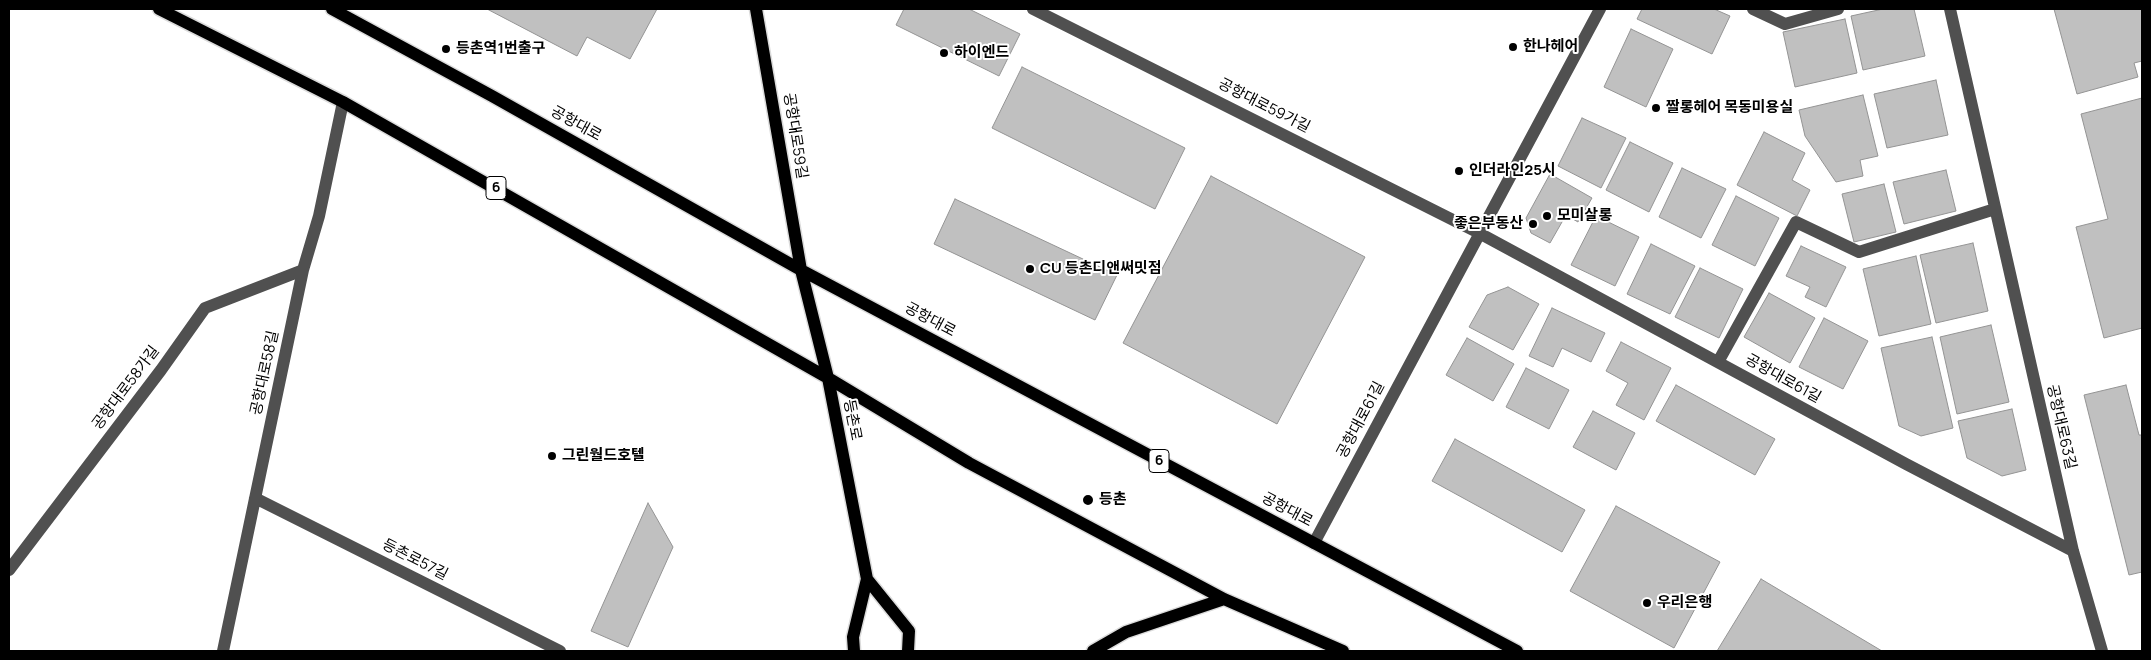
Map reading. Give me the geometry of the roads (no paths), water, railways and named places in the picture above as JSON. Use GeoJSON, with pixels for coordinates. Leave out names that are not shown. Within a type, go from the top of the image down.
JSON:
{"type":"FeatureCollection","features":[{"type":"Feature","properties":{"kind":"main road","name":"6"},"geometry":{"type":"LineString","coordinates":[[159,9],[343,102],[828,378],[969,463],[1224,600],[1342,651]]}},
{"type":"Feature","properties":{"kind":"main road","name":"공항대로"},"geometry":{"type":"LineString","coordinates":[[332,9],[501,101],[801,270],[1517,651]]}},
{"type":"Feature","properties":{"kind":"main road","name":"공항대로59길"},"geometry":{"type":"LineString","coordinates":[[756,9],[801,270]]}},
{"type":"Feature","properties":{"kind":"main road","name":"등촌로"},"geometry":{"type":"LineString","coordinates":[[801,270],[828,378],[867,579],[852,637],[854,651]]}},
{"type":"Feature","properties":{"kind":"main road","name":"등촌로"},"geometry":{"type":"LineString","coordinates":[[867,579],[909,631],[908,651]]}},
{"type":"Feature","properties":{"kind":"main road"},"geometry":{"type":"LineString","coordinates":[[1093,651],[1126,632],[1224,600]]}},
{"type":"Feature","properties":{"kind":"street","name":"공항대로59가길"},"geometry":{"type":"LineString","coordinates":[[1033,9],[1479,233]]}},
{"type":"Feature","properties":{"kind":"street","name":"공항대로61길"},"geometry":{"type":"LineString","coordinates":[[1314,543],[1600,9]]}},
{"type":"Feature","properties":{"kind":"street"},"geometry":{"type":"LineString","coordinates":[[1754,9],[1785,24],[1838,9]]}},
{"type":"Feature","properties":{"kind":"street","name":"공항대로63길"},"geometry":{"type":"LineString","coordinates":[[1950,9],[2073,551],[2102,651]]}},
{"type":"Feature","properties":{"kind":"street","name":"공항대로58길"},"geometry":{"type":"LineString","coordinates":[[223,651],[303,270],[319,216],[343,102]]}},
{"type":"Feature","properties":{"kind":"street"},"geometry":{"type":"LineString","coordinates":[[1718,362],[1796,222],[1859,252],[1995,209]]}},
{"type":"Feature","properties":{"kind":"street","name":"공항대로61길"},"geometry":{"type":"LineString","coordinates":[[1479,233],[1906,464],[2073,551]]}},
{"type":"Feature","properties":{"kind":"street","name":"공항대로58가길"},"geometry":{"type":"LineString","coordinates":[[9,570],[161,370],[205,308],[303,270]]}},
{"type":"Feature","properties":{"kind":"street","name":"등촌로57길"},"geometry":{"type":"LineString","coordinates":[[255,498],[560,651]]}},
{"type":"Feature","properties":{"kind":"place","name":"한나헤어"},"geometry":{"type":"Point","coordinates":[1513,47]}},
{"type":"Feature","properties":{"kind":"place","name":"등촌역1번출구"},"geometry":{"type":"Point","coordinates":[446,49]}},
{"type":"Feature","properties":{"kind":"place","name":"하이엔드"},"geometry":{"type":"Point","coordinates":[944,53]}},
{"type":"Feature","properties":{"kind":"place","name":"짤롱헤어 목동미용실"},"geometry":{"type":"Point","coordinates":[1656,108]}},
{"type":"Feature","properties":{"kind":"place","name":"인더라인25시"},"geometry":{"type":"Point","coordinates":[1459,171]}},
{"type":"Feature","properties":{"kind":"place","name":"모미살롱"},"geometry":{"type":"Point","coordinates":[1547,216]}},
{"type":"Feature","properties":{"kind":"place","name":"좋은부동산"},"geometry":{"type":"Point","coordinates":[1533,224]}},
{"type":"Feature","properties":{"kind":"place","name":"CU 등촌디앤써밋점"},"geometry":{"type":"Point","coordinates":[1030,269]}},
{"type":"Feature","properties":{"kind":"place","name":"그린월드호텔"},"geometry":{"type":"Point","coordinates":[552,456]}},
{"type":"Feature","properties":{"kind":"place","name":"등촌"},"geometry":{"type":"Point","coordinates":[1088,500]}},
{"type":"Feature","properties":{"kind":"place","name":"우리은행"},"geometry":{"type":"Point","coordinates":[1647,603]}}]}
